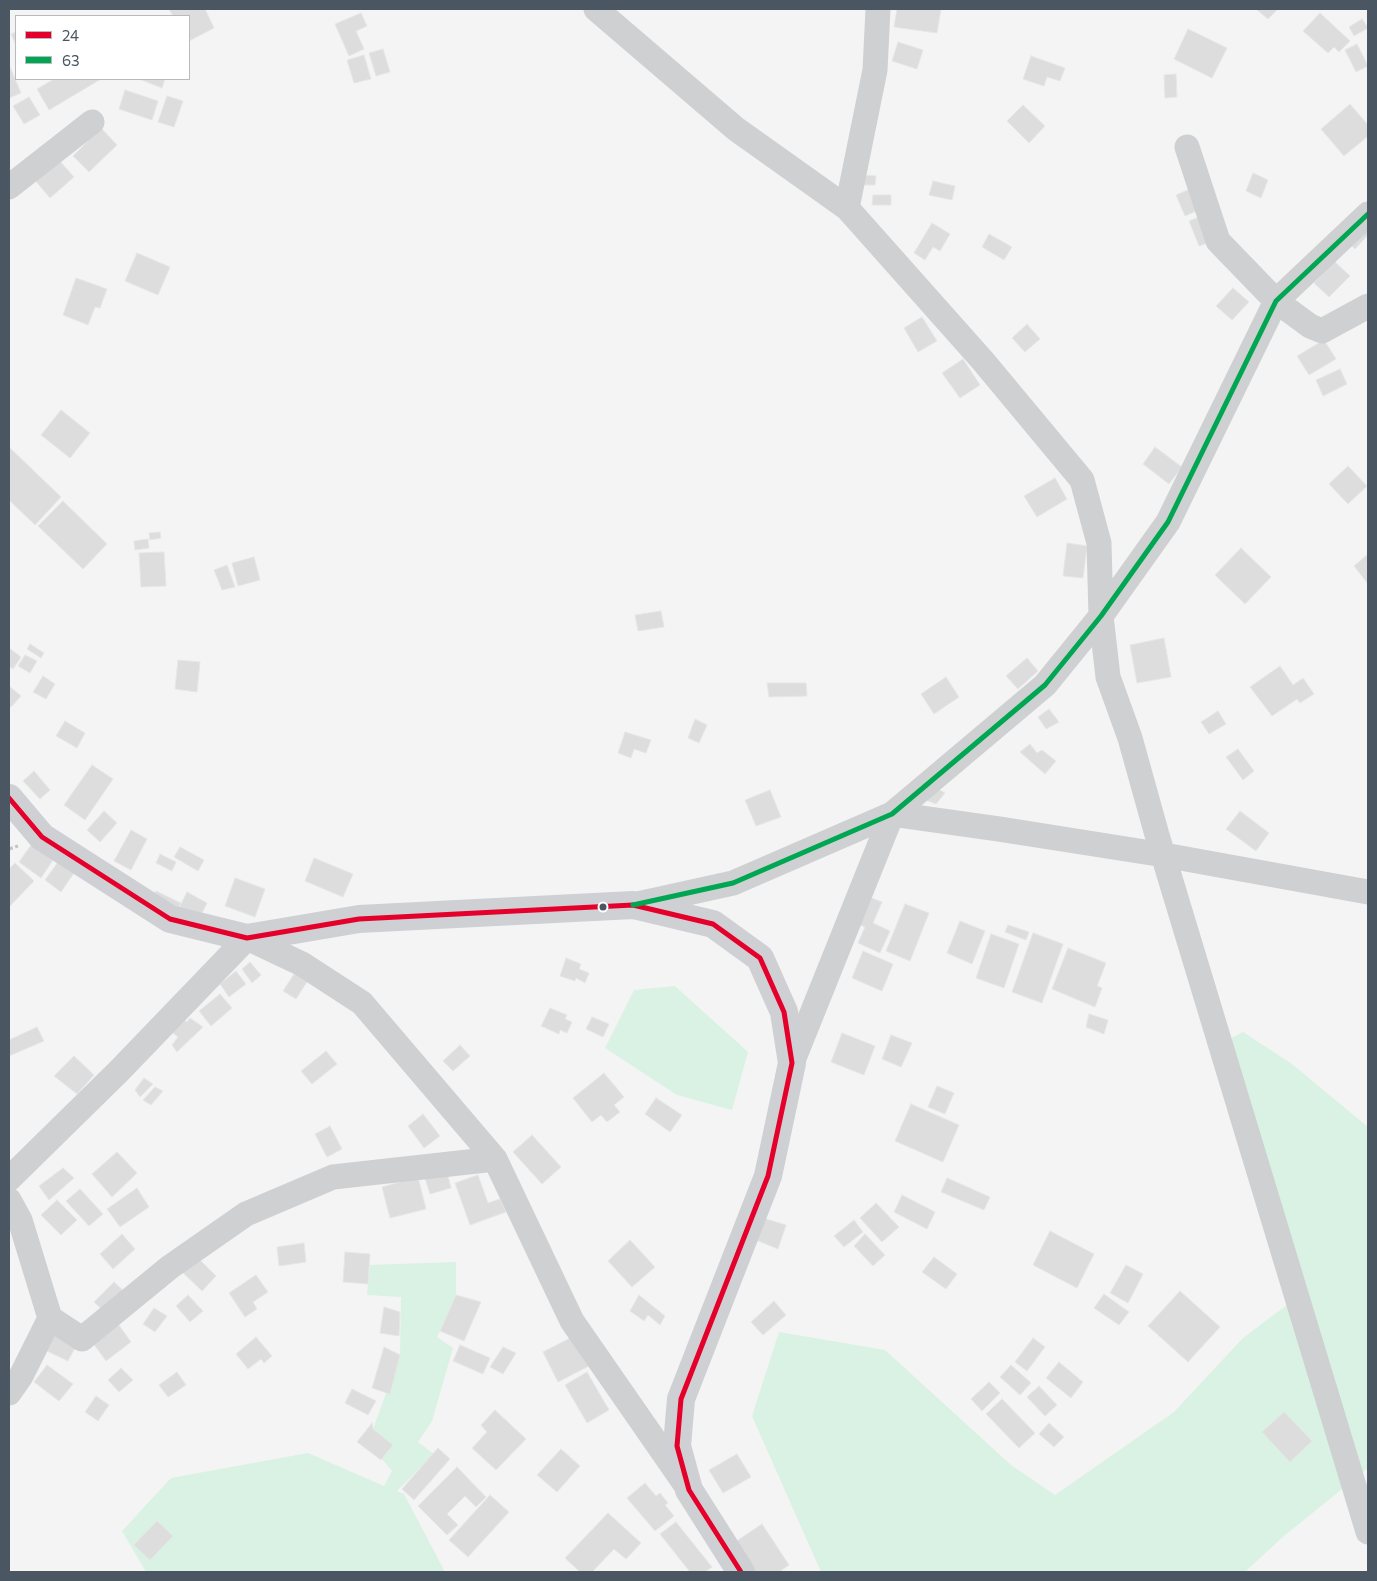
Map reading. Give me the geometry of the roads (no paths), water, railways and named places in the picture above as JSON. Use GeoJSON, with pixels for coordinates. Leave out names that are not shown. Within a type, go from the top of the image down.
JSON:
{"type":"FeatureCollection","features":[{"type":"Feature","properties":{"kind":"street"},"geometry":{"type":"LineString","coordinates":[[596,9],[736,128],[847,208],[983,361],[1082,480],[1099,542],[1101,616],[1108,677],[1130,738],[1368,1532]]}},
{"type":"Feature","properties":{"kind":"street"},"geometry":{"type":"LineString","coordinates":[[847,208],[875,70],[878,9]]}},
{"type":"Feature","properties":{"kind":"street"},"geometry":{"type":"LineString","coordinates":[[9,187],[92,122]]}},
{"type":"Feature","properties":{"kind":"street"},"geometry":{"type":"LineString","coordinates":[[1187,147],[1218,241],[1276,301],[1310,326],[1322,331],[1368,306]]}},
{"type":"Feature","properties":{"kind":"street"},"geometry":{"type":"LineString","coordinates":[[9,1179],[119,1071],[247,938],[360,919],[633,905],[733,883],[892,814],[1045,685],[1101,616],[1168,522],[1276,301],[1368,214]]}},
{"type":"Feature","properties":{"kind":"street"},"geometry":{"type":"LineString","coordinates":[[9,798],[42,837],[170,920],[247,938],[302,964],[362,1003],[495,1158],[572,1321],[689,1490],[741,1572]]}},
{"type":"Feature","properties":{"kind":"street"},"geometry":{"type":"LineString","coordinates":[[892,814],[999,829],[1164,856],[1368,892]]}},
{"type":"Feature","properties":{"kind":"street"},"geometry":{"type":"LineString","coordinates":[[689,1490],[677,1446],[682,1399],[768,1176],[792,1063],[892,814]]}},
{"type":"Feature","properties":{"kind":"street"},"geometry":{"type":"LineString","coordinates":[[633,905],[713,924],[760,958],[784,1012],[792,1063]]}},
{"type":"Feature","properties":{"kind":"street"},"geometry":{"type":"LineString","coordinates":[[9,1200],[20,1220],[50,1318],[82,1339],[170,1267],[246,1214],[333,1177],[495,1158]]}},
{"type":"Feature","properties":{"kind":"street"},"geometry":{"type":"LineString","coordinates":[[9,1393],[21,1376],[50,1318]]}}]}
